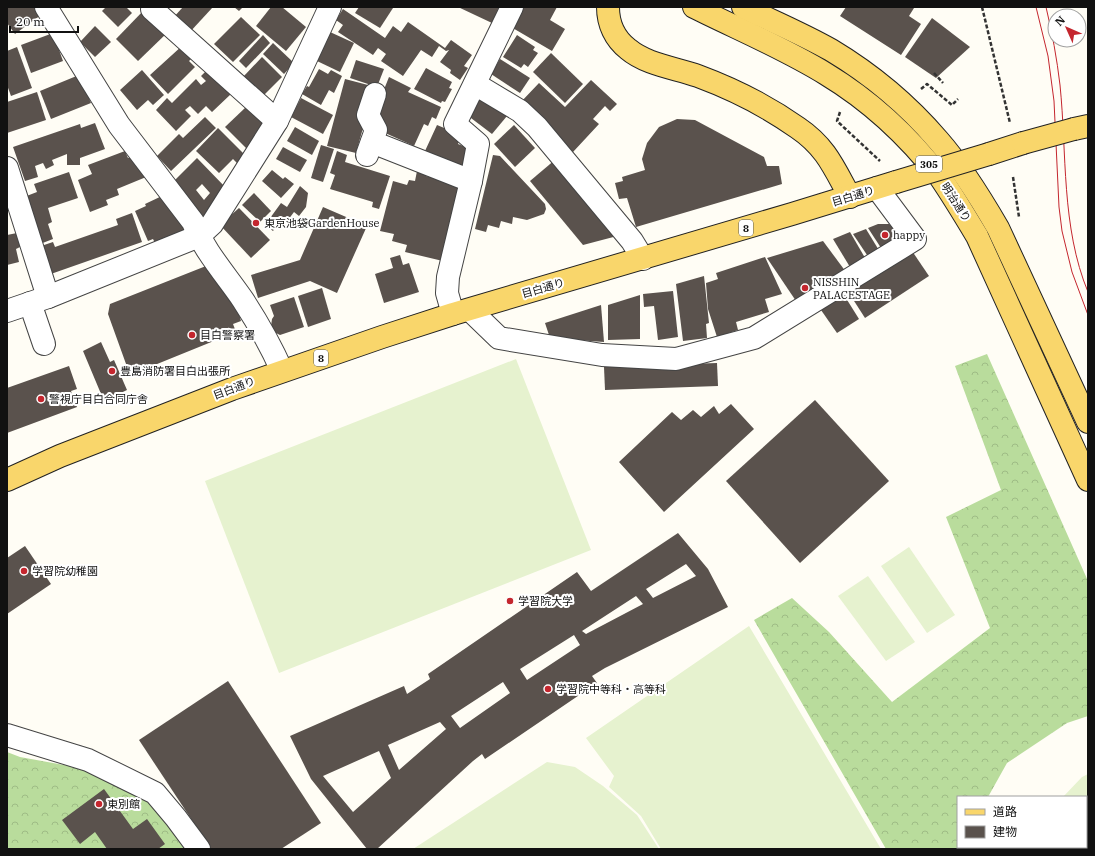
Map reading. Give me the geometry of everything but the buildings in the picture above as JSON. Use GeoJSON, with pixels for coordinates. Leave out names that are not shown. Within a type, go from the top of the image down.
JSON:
{"type":"FeatureCollection","features":[{"type":"Feature","properties":{"kind":"main road"},"geometry":{"type":"LineString","coordinates":[[608,7],[608,14],[612,29],[619,41],[629,50],[645,59],[698,76],[735,92],[776,113],[813,140],[824,151],[850,196]]}},
{"type":"Feature","properties":{"kind":"main road","name":"明治通り"},"geometry":{"type":"LineString","coordinates":[[694,7],[801,59],[827,74],[867,103],[919,152],[948,190],[977,236],[1088,480]]}},
{"type":"Feature","properties":{"kind":"main road","name":"明治通り"},"geometry":{"type":"LineString","coordinates":[[743,7],[830,50],[852,64],[884,87],[939,140],[980,198],[998,228],[1088,422]]}},
{"type":"Feature","properties":{"kind":"main road","name":"目白通り"},"geometry":{"type":"LineString","coordinates":[[7,480],[60,456],[282,370],[461,312],[643,259],[1023,143],[1081,127]]}},
{"type":"Feature","properties":{"kind":"street"},"geometry":{"type":"LineString","coordinates":[[7,312],[199,236],[212,224],[278,121],[330,7]]}},
{"type":"Feature","properties":{"kind":"street"},"geometry":{"type":"LineString","coordinates":[[512,7],[476,84],[454,124],[478,144],[471,181],[448,277],[447,293],[461,312],[499,338],[602,356],[676,359],[754,338],[915,239],[887,185]]}},
{"type":"Feature","properties":{"kind":"street"},"geometry":{"type":"LineString","coordinates":[[48,8],[119,125],[193,222],[199,236],[244,301],[270,345],[282,370]]}},
{"type":"Feature","properties":{"kind":"street"},"geometry":{"type":"LineString","coordinates":[[152,8],[278,121]]}},
{"type":"Feature","properties":{"kind":"street"},"geometry":{"type":"LineString","coordinates":[[476,84],[520,111],[537,127],[632,241],[643,259]]}},
{"type":"Feature","properties":{"kind":"street"},"geometry":{"type":"LineString","coordinates":[[375,94],[368,115],[376,130],[369,149],[471,181]]}},
{"type":"Feature","properties":{"kind":"street"},"geometry":{"type":"LineString","coordinates":[[7,168],[39,300],[44,344]]}},
{"type":"Feature","properties":{"kind":"street"},"geometry":{"type":"LineString","coordinates":[[7,735],[88,760],[155,793],[199,849]]}},
{"type":"Feature","properties":{"kind":"path"},"geometry":{"type":"LineString","coordinates":[[982,7],[1010,124]]}},
{"type":"Feature","properties":{"kind":"path"},"geometry":{"type":"LineString","coordinates":[[934,73],[943,83]]}},
{"type":"Feature","properties":{"kind":"path"},"geometry":{"type":"LineString","coordinates":[[919,91],[927,84],[952,105],[958,99]]}},
{"type":"Feature","properties":{"kind":"path"},"geometry":{"type":"LineString","coordinates":[[840,112],[837,121],[880,162]]}},
{"type":"Feature","properties":{"kind":"path"},"geometry":{"type":"LineString","coordinates":[[1013,177],[1020,222]]}},
{"type":"Feature","properties":{"kind":"green space"},"geometry":{"type":"Polygon","coordinates":[[[987,354],[1088,581],[1088,716],[1067,723],[1007,763],[989,796],[957,796],[957,848],[966,849],[886,849],[754,620],[792,598],[829,632],[892,702],[990,628],[946,517],[1001,490],[955,366],[987,354]]]}},
{"type":"Feature","properties":{"kind":"green space"},"geometry":{"type":"Polygon","coordinates":[[[516,359],[591,550],[279,673],[205,481],[516,359]]]}},
{"type":"Feature","properties":{"kind":"green space"},"geometry":{"type":"Polygon","coordinates":[[[909,547],[955,615],[927,633],[881,566],[909,547]]]}},
{"type":"Feature","properties":{"kind":"green space"},"geometry":{"type":"Polygon","coordinates":[[[868,576],[915,642],[886,661],[838,596],[868,576]]]}},
{"type":"Feature","properties":{"kind":"green space"},"geometry":{"type":"Polygon","coordinates":[[[749,626],[881,849],[661,849],[641,816],[609,787],[614,776],[586,738],[749,626]]]}},
{"type":"Feature","properties":{"kind":"green space"},"geometry":{"type":"Polygon","coordinates":[[[7,752],[20,757],[75,767],[162,800],[190,849],[7,849],[7,752]]]}},
{"type":"Feature","properties":{"kind":"green space"},"geometry":{"type":"Polygon","coordinates":[[[547,762],[575,767],[603,786],[637,815],[659,849],[413,849],[547,762]]]}},
{"type":"Feature","properties":{"kind":"green space"},"geometry":{"type":"Polygon","coordinates":[[[1088,774],[1088,849],[1059,849],[1087,848],[1087,796],[1064,796],[1082,777],[1088,774]]]}},
{"type":"Feature","properties":{"kind":"tram line"},"geometry":{"type":"LineString","coordinates":[[1036,7],[1048,56],[1054,101],[1059,207],[1062,231],[1072,272],[1088,315]]}},
{"type":"Feature","properties":{"kind":"tram line"},"geometry":{"type":"LineString","coordinates":[[1046,7],[1060,85],[1066,190],[1069,216],[1079,267],[1088,292]]}},
{"type":"Feature","properties":{"kind":"place","name":"東京池袋GardenHouse"},"geometry":{"type":"Point","coordinates":[256,223]}},
{"type":"Feature","properties":{"kind":"place","name":"happy"},"geometry":{"type":"Point","coordinates":[885,235]}},
{"type":"Feature","properties":{"kind":"place","name":"NISSHIN PALACESTAGE"},"geometry":{"type":"Point","coordinates":[805,288]}},
{"type":"Feature","properties":{"kind":"place","name":"目白警察署"},"geometry":{"type":"Point","coordinates":[192,335]}},
{"type":"Feature","properties":{"kind":"place","name":"豊島消防署目白出張所"},"geometry":{"type":"Point","coordinates":[112,371]}},
{"type":"Feature","properties":{"kind":"place","name":"警視庁目白合同庁舎"},"geometry":{"type":"Point","coordinates":[41,399]}},
{"type":"Feature","properties":{"kind":"place","name":"学習院幼稚園"},"geometry":{"type":"Point","coordinates":[24,571]}},
{"type":"Feature","properties":{"kind":"place","name":"学習院大学"},"geometry":{"type":"Point","coordinates":[510,601]}},
{"type":"Feature","properties":{"kind":"place","name":"学習院中等科・高等科"},"geometry":{"type":"Point","coordinates":[548,689]}},
{"type":"Feature","properties":{"kind":"place","name":"東別館"},"geometry":{"type":"Point","coordinates":[99,804]}}]}
